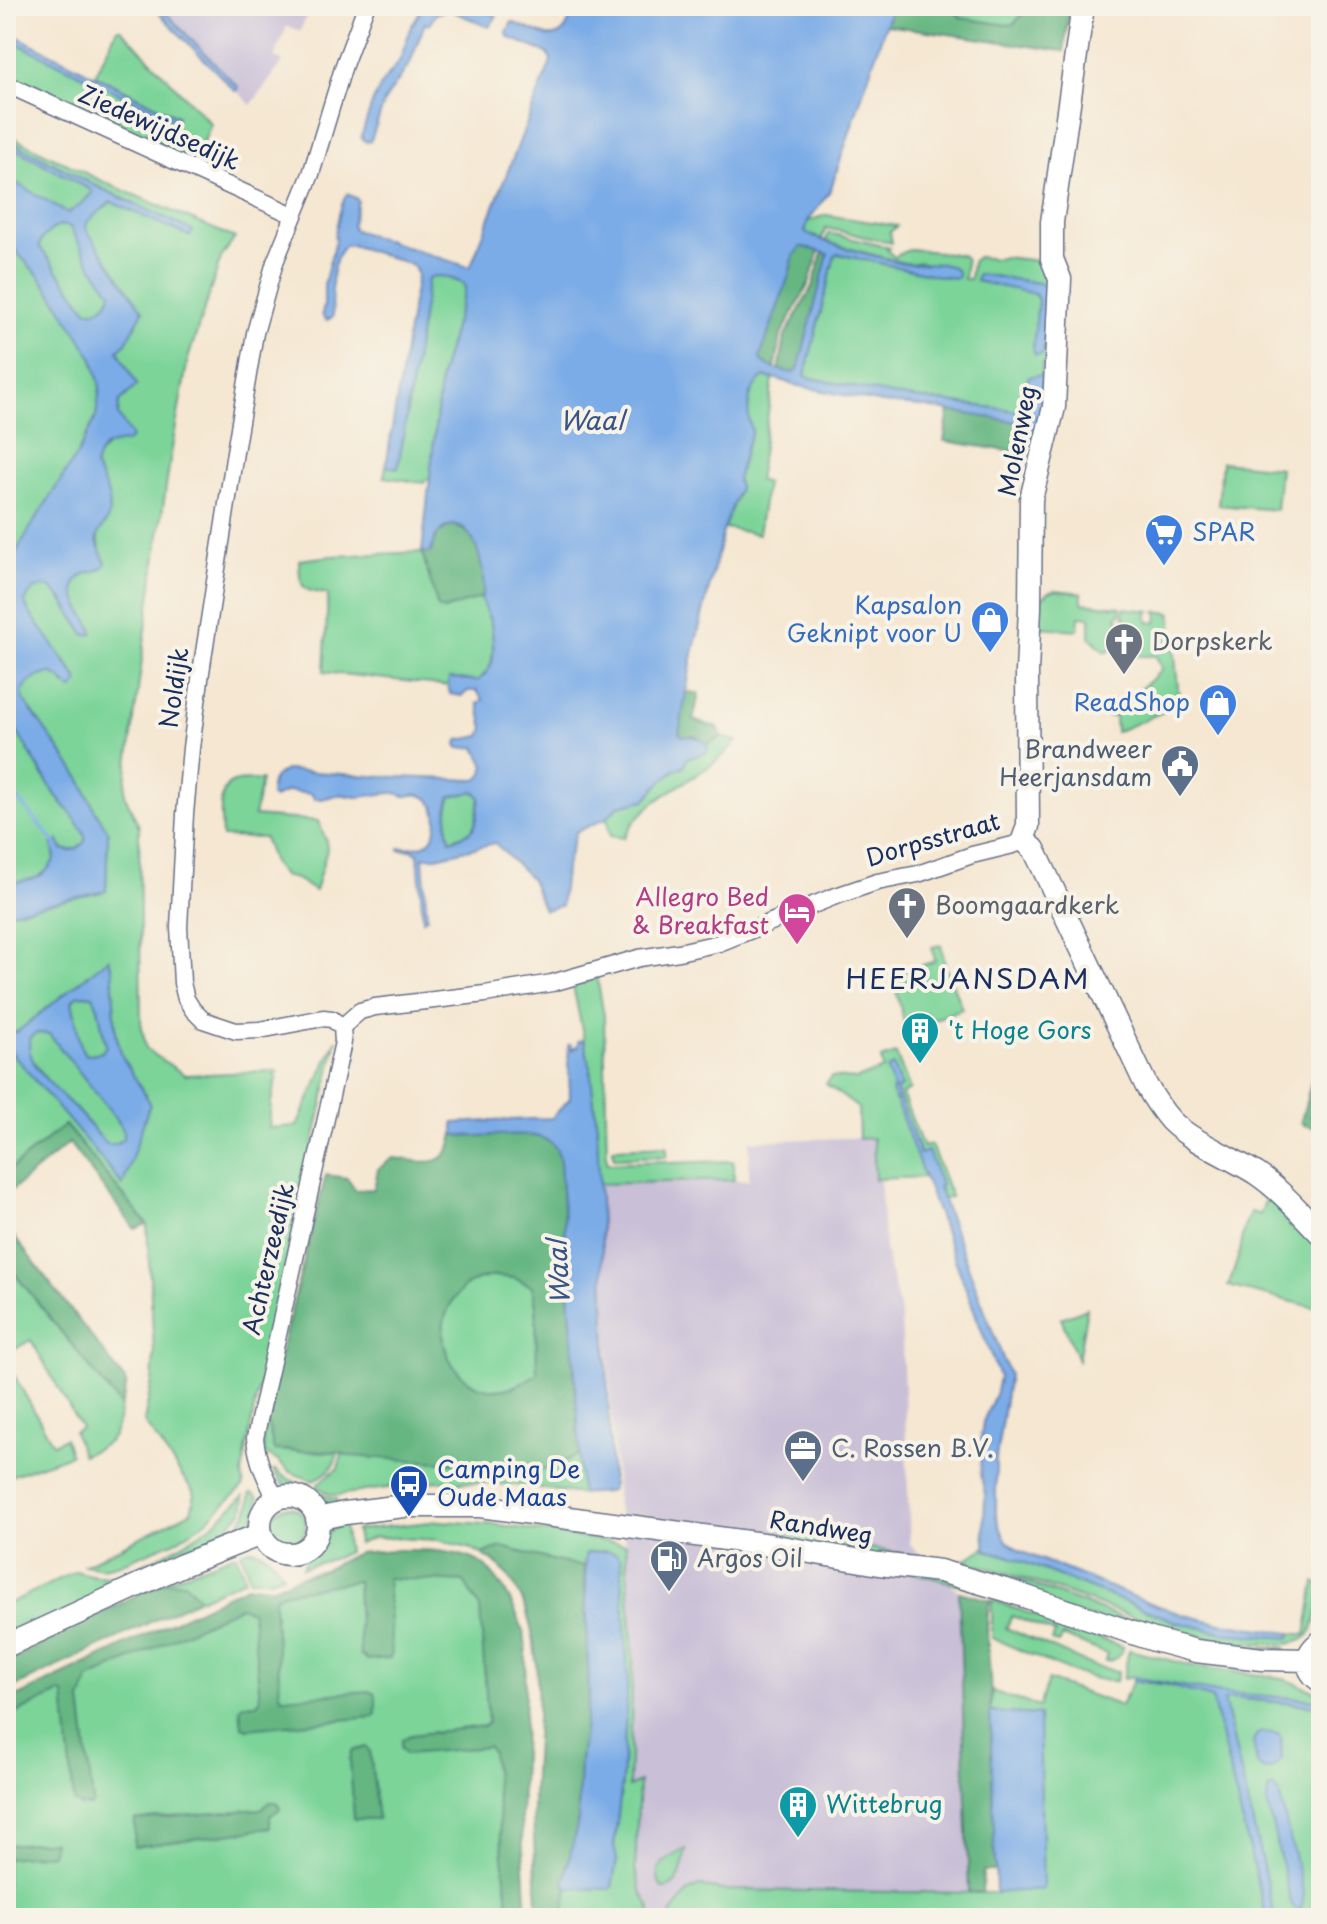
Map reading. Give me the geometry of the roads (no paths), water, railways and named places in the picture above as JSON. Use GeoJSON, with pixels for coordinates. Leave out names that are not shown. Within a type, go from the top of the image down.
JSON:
{"type":"FeatureCollection","features":[{"type":"Feature","properties":{"kind":"main road","name":"Molenweg"},"geometry":{"type":"LineString","coordinates":[[1023,840],[1028,826],[1027,672],[1031,499],[1054,407],[1060,279],[1052,259],[1052,222],[1083,6]]}},
{"type":"Feature","properties":{"kind":"main road","name":"Dorpsstraat"},"geometry":{"type":"LineString","coordinates":[[1023,840],[1034,849],[1146,1085],[1172,1121],[1274,1186],[1319,1232]]}},
{"type":"Feature","properties":{"kind":"main road"},"geometry":{"type":"LineString","coordinates":[[293,1496],[301,1499],[309,1504],[317,1519],[314,1539],[300,1552],[277,1552],[267,1545],[261,1534],[260,1518],[276,1499],[293,1496]]}},
{"type":"Feature","properties":{"kind":"main road","name":"Randweg"},"geometry":{"type":"LineString","coordinates":[[317,1519],[404,1506],[480,1506],[940,1571],[1009,1591],[1141,1637],[1196,1651],[1262,1659],[1314,1651]]}},
{"type":"Feature","properties":{"kind":"main road"},"geometry":{"type":"LineString","coordinates":[[6,1646],[180,1566],[261,1534]]}},
{"type":"Feature","properties":{"kind":"main road"},"geometry":{"type":"LineString","coordinates":[[1314,1651],[1312,1674],[1321,1681]]}},
{"type":"Feature","properties":{"kind":"street","name":"Noldijk"},"geometry":{"type":"LineString","coordinates":[[342,1027],[332,1019],[323,1018],[260,1030],[236,1031],[203,1020],[186,999],[182,983],[179,927],[191,748],[255,333],[275,262],[311,174],[344,65],[366,6]]}},
{"type":"Feature","properties":{"kind":"street","name":"Ziedewijdsedijk"},"geometry":{"type":"LineString","coordinates":[[6,84],[293,215]]}},
{"type":"Feature","properties":{"kind":"street","name":"Dorpsstraat"},"geometry":{"type":"LineString","coordinates":[[342,1027],[360,1011],[375,1007],[485,994],[719,943],[877,882],[918,874],[1023,840]]}},
{"type":"Feature","properties":{"kind":"street","name":"Achterzeedijk"},"geometry":{"type":"LineString","coordinates":[[276,1499],[263,1473],[255,1438],[343,1042],[342,1027]]}},
{"type":"Feature","properties":{"kind":"water"},"geometry":{"type":"Polygon","coordinates":[[[152,6],[159,6],[238,87],[237,91],[235,91],[152,6]]]}},
{"type":"Feature","properties":{"kind":"water"},"geometry":{"type":"Polygon","coordinates":[[[423,6],[472,6],[497,16],[489,27],[447,9],[436,14],[429,25],[425,23],[410,63],[385,100],[371,140],[366,142],[361,137],[373,101],[400,60],[411,27],[423,6]]]}},
{"type":"Feature","properties":{"kind":"water","name":"Waal"},"geometry":{"type":"Polygon","coordinates":[[[575,6],[892,6],[830,191],[808,221],[805,232],[841,247],[903,263],[946,265],[958,272],[958,276],[939,276],[835,255],[805,375],[891,395],[1026,412],[1028,377],[1038,375],[1043,379],[1040,418],[1032,447],[1022,455],[1016,452],[1020,425],[1017,422],[882,403],[764,377],[751,395],[748,409],[752,432],[693,653],[679,733],[702,740],[707,745],[706,753],[687,758],[684,766],[673,771],[645,800],[618,806],[607,818],[576,832],[565,870],[561,906],[544,910],[531,879],[495,843],[437,857],[423,857],[427,917],[423,920],[418,853],[399,848],[424,845],[434,835],[437,821],[430,801],[420,795],[403,796],[397,793],[314,799],[312,794],[288,791],[273,798],[270,791],[275,777],[286,770],[475,780],[479,779],[484,769],[476,747],[459,748],[457,745],[458,740],[481,736],[484,728],[478,703],[483,700],[477,691],[468,691],[462,696],[450,694],[448,686],[449,678],[477,681],[491,665],[492,628],[481,599],[481,562],[470,536],[453,525],[437,535],[431,553],[422,552],[441,374],[465,289],[464,284],[446,277],[428,279],[398,468],[386,466],[417,275],[415,268],[351,245],[344,246],[333,270],[333,317],[327,320],[322,314],[324,284],[339,214],[347,194],[358,201],[352,225],[354,230],[468,267],[471,265],[551,59],[547,53],[508,37],[507,32],[512,22],[547,36],[559,35],[566,28],[575,6]],[[800,247],[793,257],[760,357],[761,361],[775,369],[794,373],[798,370],[828,254],[800,247]],[[473,791],[450,797],[447,818],[450,840],[467,834],[474,826],[480,798],[473,791]]]}},
{"type":"Feature","properties":{"kind":"water"},"geometry":{"type":"Polygon","coordinates":[[[6,31],[177,117],[175,121],[6,38],[6,31]]]}},
{"type":"Feature","properties":{"kind":"water"},"geometry":{"type":"Polygon","coordinates":[[[6,139],[94,185],[193,231],[189,236],[111,202],[87,222],[86,229],[143,311],[126,343],[118,350],[137,385],[119,402],[118,415],[132,437],[127,442],[105,447],[95,467],[105,487],[110,508],[97,539],[106,563],[101,569],[81,577],[75,590],[92,634],[85,635],[63,600],[50,587],[34,590],[25,602],[78,683],[70,689],[51,673],[34,679],[22,692],[24,700],[81,780],[108,831],[106,891],[6,913],[6,883],[35,878],[46,871],[55,858],[52,845],[58,841],[62,849],[69,851],[77,849],[85,840],[85,835],[55,794],[11,722],[6,698],[6,581],[18,549],[78,453],[96,417],[100,387],[93,359],[56,300],[20,256],[6,233],[6,177],[68,213],[92,193],[91,190],[6,144],[6,139]],[[61,225],[53,229],[39,246],[87,310],[96,310],[106,303],[111,292],[92,267],[70,227],[61,225]]]}},
{"type":"Feature","properties":{"kind":"water"},"geometry":{"type":"Polygon","coordinates":[[[978,274],[1039,283],[1047,289],[1050,306],[1042,355],[1035,355],[1033,349],[1038,300],[1035,294],[976,281],[978,274]]]}},
{"type":"Feature","properties":{"kind":"water"},"geometry":{"type":"Polygon","coordinates":[[[108,959],[112,969],[116,1034],[122,1056],[150,1103],[123,1185],[6,1046],[6,1033],[17,1032],[108,959]],[[76,996],[72,1002],[85,1055],[102,1052],[106,1046],[98,1007],[93,996],[76,996]],[[37,1033],[30,1038],[29,1048],[44,1077],[106,1144],[116,1144],[123,1139],[123,1130],[116,1118],[49,1034],[37,1033]]]}},
{"type":"Feature","properties":{"kind":"water"},"geometry":{"type":"Polygon","coordinates":[[[584,1040],[597,1129],[612,1487],[607,1492],[581,1494],[557,1150],[537,1136],[454,1134],[454,1123],[552,1118],[570,1098],[568,1045],[571,1045],[572,1051],[573,1048],[578,1049],[578,1041],[584,1040]]]}},
{"type":"Feature","properties":{"kind":"water"},"geometry":{"type":"Polygon","coordinates":[[[893,1066],[901,1087],[896,1090],[920,1154],[928,1151],[941,1185],[938,1187],[1009,1374],[996,1458],[996,1515],[1007,1541],[1020,1551],[1181,1614],[1290,1633],[1290,1638],[1228,1634],[1177,1622],[986,1550],[980,1445],[983,1422],[999,1377],[892,1091],[887,1069],[893,1066]]]}},
{"type":"Feature","properties":{"kind":"water"},"geometry":{"type":"Polygon","coordinates":[[[605,1551],[617,1554],[621,1560],[628,1679],[622,1782],[614,1846],[617,1860],[609,1889],[568,1888],[564,1883],[578,1820],[580,1761],[589,1695],[585,1557],[587,1553],[605,1551]]]}},
{"type":"Feature","properties":{"kind":"water"},"geometry":{"type":"Polygon","coordinates":[[[1133,1677],[1221,1693],[1321,1700],[1321,1706],[1232,1698],[1224,1700],[1275,1918],[1266,1918],[1212,1698],[1163,1684],[1133,1681],[1133,1677]]]}},
{"type":"Feature","properties":{"kind":"water"},"geometry":{"type":"Polygon","coordinates":[[[990,1712],[1039,1715],[1043,1889],[996,1893],[990,1712]]]}},
{"type":"Feature","properties":{"kind":"water"},"geometry":{"type":"Polygon","coordinates":[[[1262,1732],[1278,1734],[1281,1738],[1282,1759],[1267,1770],[1257,1764],[1253,1741],[1262,1732]]]}},
{"type":"Feature","properties":{"kind":"water"},"geometry":{"type":"Polygon","coordinates":[[[1271,1788],[1279,1794],[1304,1895],[1300,1910],[1291,1903],[1267,1803],[1271,1788]]]}},
{"type":"Feature","properties":{"kind":"waterway"},"geometry":{"type":"LineString","coordinates":[[6,785],[55,843]]}},
{"type":"Feature","properties":{"kind":"place","name":"SPAR"},"geometry":{"type":"Point","coordinates":[1164,567]}},
{"type":"Feature","properties":{"kind":"place","name":"Kapsalon Geknipt voor U"},"geometry":{"type":"Point","coordinates":[990,654]}},
{"type":"Feature","properties":{"kind":"place","name":"Dorpskerk"},"geometry":{"type":"Point","coordinates":[1124,676]}},
{"type":"Feature","properties":{"kind":"place","name":"ReadShop"},"geometry":{"type":"Point","coordinates":[1218,737]}},
{"type":"Feature","properties":{"kind":"place","name":"Brandweer Heerjansdam"},"geometry":{"type":"Point","coordinates":[1180,798]}},
{"type":"Feature","properties":{"kind":"place","name":"Boomgaardkerk"},"geometry":{"type":"Point","coordinates":[907,940]}},
{"type":"Feature","properties":{"kind":"place","name":"Allegro Bed & Breakfast"},"geometry":{"type":"Point","coordinates":[797,946]}},
{"type":"Feature","properties":{"kind":"place","name":"'t Hoge Gors"},"geometry":{"type":"Point","coordinates":[920,1065]}},
{"type":"Feature","properties":{"kind":"place","name":"C. Rossen B.V."},"geometry":{"type":"Point","coordinates":[803,1483]}},
{"type":"Feature","properties":{"kind":"place","name":"Camping De Oude Maas"},"geometry":{"type":"Point","coordinates":[409,1518]}},
{"type":"Feature","properties":{"kind":"place","name":"Argos Oil"},"geometry":{"type":"Point","coordinates":[669,1593]}},
{"type":"Feature","properties":{"kind":"place","name":"Wittebrug"},"geometry":{"type":"Point","coordinates":[798,1839]}},
{"type":"Feature","properties":{"kind":"district","name":"HEERJANSDAM"},"geometry":{"type":"Point","coordinates":[968,979]}}]}
